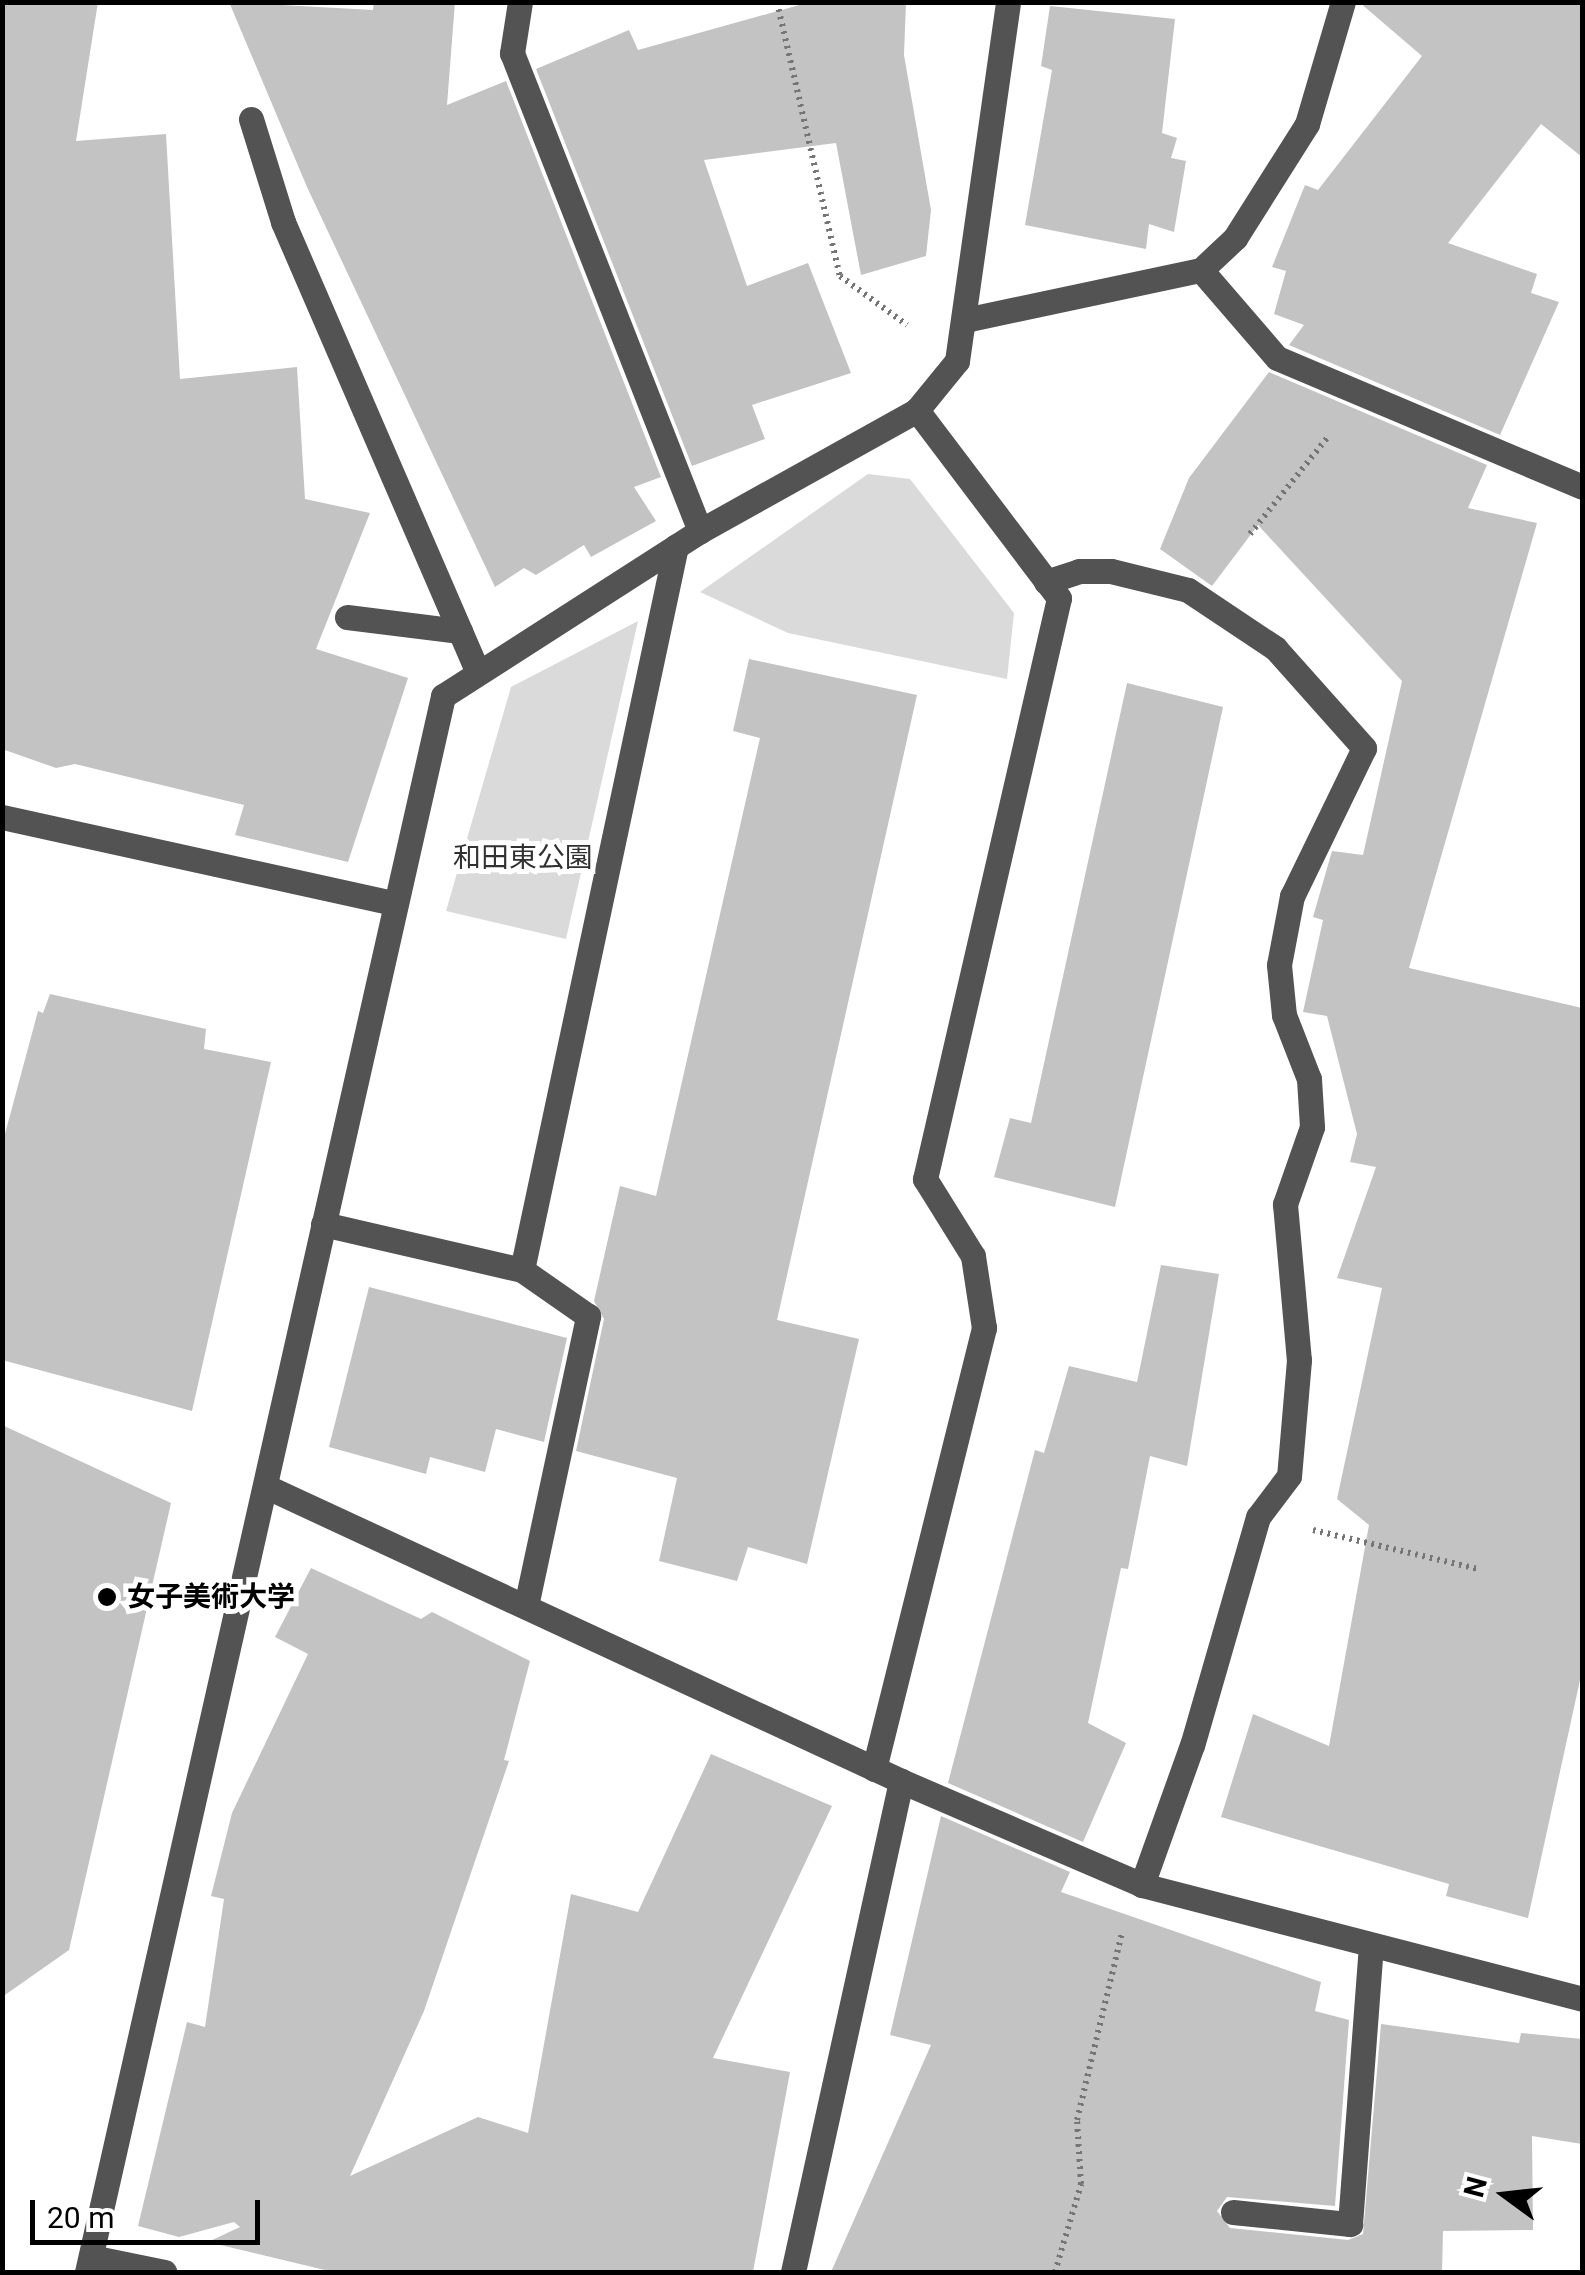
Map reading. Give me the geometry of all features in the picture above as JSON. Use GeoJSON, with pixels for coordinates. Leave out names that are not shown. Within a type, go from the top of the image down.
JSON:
{"type":"FeatureCollection","features":[{"type":"Feature","properties":{"kind":"street"},"geometry":{"type":"LineString","coordinates":[[520,2],[512,53],[700,531]]}},
{"type":"Feature","properties":{"kind":"street"},"geometry":{"type":"LineString","coordinates":[[164,2272],[89,2265],[442,696],[476,669],[700,531],[917,410],[957,360],[1008,2]]}},
{"type":"Feature","properties":{"kind":"street"},"geometry":{"type":"LineString","coordinates":[[965,320],[1201,270],[1235,238],[1306,124],[1343,2]]}},
{"type":"Feature","properties":{"kind":"street"},"geometry":{"type":"LineString","coordinates":[[251,120],[283,222],[476,669]]}},
{"type":"Feature","properties":{"kind":"street"},"geometry":{"type":"LineString","coordinates":[[1201,270],[1277,358],[1360,397],[1582,487]]}},
{"type":"Feature","properties":{"kind":"street"},"geometry":{"type":"LineString","coordinates":[[874,1769],[984,1328],[973,1256],[924,1178],[1059,598],[917,410]]}},
{"type":"Feature","properties":{"kind":"street"},"geometry":{"type":"LineString","coordinates":[[522,1270],[676,546]]}},
{"type":"Feature","properties":{"kind":"street"},"geometry":{"type":"LineString","coordinates":[[1046,582],[1080,571],[1111,571],[1188,590],[1275,648],[1364,748],[1292,896],[1279,965],[1284,1015],[1309,1079],[1312,1127],[1285,1204],[1299,1360],[1289,1476],[1258,1517],[1192,1745],[1142,1885]]}},
{"type":"Feature","properties":{"kind":"street"},"geometry":{"type":"LineString","coordinates":[[347,617],[460,631]]}},
{"type":"Feature","properties":{"kind":"street"},"geometry":{"type":"LineString","coordinates":[[2,817],[394,903]]}},
{"type":"Feature","properties":{"kind":"street"},"geometry":{"type":"LineString","coordinates":[[324,1224],[522,1270],[588,1316],[526,1606]]}},
{"type":"Feature","properties":{"kind":"street"},"geometry":{"type":"LineString","coordinates":[[265,1486],[901,1782],[1142,1885],[1371,1948],[1582,1999]]}},
{"type":"Feature","properties":{"kind":"street"},"geometry":{"type":"LineString","coordinates":[[793,2272],[901,1782]]}},
{"type":"Feature","properties":{"kind":"street"},"geometry":{"type":"LineString","coordinates":[[1232,2212],[1350,2224],[1371,1948]]}},
{"type":"Feature","properties":{"kind":"path"},"geometry":{"type":"LineString","coordinates":[[777,2],[840,276],[957,360]]}},
{"type":"Feature","properties":{"kind":"path"},"geometry":{"type":"LineString","coordinates":[[1250,534],[1360,397]]}},
{"type":"Feature","properties":{"kind":"path"},"geometry":{"type":"LineString","coordinates":[[1258,1517],[1478,1569]]}},
{"type":"Feature","properties":{"kind":"path"},"geometry":{"type":"LineString","coordinates":[[1056,2272],[1081,2184],[1077,2120],[1128,1910],[1142,1885]]}},
{"type":"Feature","properties":{"kind":"green space"},"geometry":{"type":"Polygon","coordinates":[[[868,474],[910,479],[1014,613],[1007,679],[788,633],[700,592],[868,474]]]}},
{"type":"Feature","properties":{"kind":"green space","name":"和田東公園"},"geometry":{"type":"Polygon","coordinates":[[[638,621],[566,939],[446,911],[511,687],[638,621]]]}},
{"type":"Feature","properties":{"kind":"building"},"geometry":{"type":"Polygon","coordinates":[[[2,2],[98,2],[76,141],[166,134],[180,379],[297,367],[305,499],[370,513],[316,649],[408,678],[348,862],[235,835],[244,805],[75,764],[56,768],[2,749],[2,2]]]}},
{"type":"Feature","properties":{"kind":"building"},"geometry":{"type":"Polygon","coordinates":[[[229,2],[373,10],[374,2],[455,2],[447,105],[506,81],[661,477],[634,487],[656,521],[591,557],[584,545],[536,575],[524,568],[495,587],[307,187],[229,2]]]}},
{"type":"Feature","properties":{"kind":"building"},"geometry":{"type":"Polygon","coordinates":[[[810,2],[906,2],[904,55],[931,210],[926,256],[861,275],[836,143],[704,160],[747,286],[808,263],[851,373],[752,405],[765,439],[692,466],[536,69],[629,30],[638,50],[810,2]]]}},
{"type":"Feature","properties":{"kind":"building"},"geometry":{"type":"Polygon","coordinates":[[[1359,2],[1582,2],[1582,157],[1541,124],[1448,243],[1537,274],[1531,293],[1559,302],[1500,435],[1289,345],[1304,325],[1274,314],[1286,271],[1272,267],[1305,185],[1318,190],[1422,56],[1359,2]]]}},
{"type":"Feature","properties":{"kind":"building"},"geometry":{"type":"Polygon","coordinates":[[[1050,6],[1175,19],[1162,133],[1177,138],[1171,158],[1186,161],[1174,232],[1149,224],[1146,249],[1025,225],[1052,70],[1041,66],[1050,6]]]}},
{"type":"Feature","properties":{"kind":"building"},"geometry":{"type":"Polygon","coordinates":[[[1269,372],[1487,465],[1468,508],[1537,523],[1409,968],[1582,1008],[1582,1671],[1528,1918],[1446,1896],[1449,1884],[1221,1817],[1253,1714],[1329,1746],[1369,1525],[1337,1499],[1382,1288],[1337,1278],[1376,1167],[1350,1162],[1357,1134],[1327,1016],[1303,1012],[1323,920],[1313,917],[1332,851],[1363,855],[1402,681],[1258,525],[1212,586],[1160,549],[1189,478],[1269,372]]]}},
{"type":"Feature","properties":{"kind":"building"},"geometry":{"type":"Polygon","coordinates":[[[749,659],[917,695],[777,1320],[859,1339],[807,1564],[748,1547],[737,1581],[659,1561],[677,1478],[576,1451],[604,1319],[594,1301],[620,1186],[656,1196],[760,738],[733,731],[749,659]]]}},
{"type":"Feature","properties":{"kind":"building"},"geometry":{"type":"Polygon","coordinates":[[[1127,683],[1223,707],[1115,1207],[994,1177],[1010,1118],[1031,1123],[1127,683]]]}},
{"type":"Feature","properties":{"kind":"building"},"geometry":{"type":"Polygon","coordinates":[[[50,994],[206,1029],[204,1049],[271,1062],[192,1411],[2,1360],[2,1145],[38,1011],[43,1013],[50,994]]]}},
{"type":"Feature","properties":{"kind":"building"},"geometry":{"type":"Polygon","coordinates":[[[1161,1265],[1219,1274],[1187,1466],[1150,1456],[1128,1569],[1121,1568],[1088,1723],[1126,1743],[1083,1842],[948,1783],[1035,1450],[1044,1453],[1069,1366],[1137,1382],[1161,1265]]]}},
{"type":"Feature","properties":{"kind":"building"},"geometry":{"type":"Polygon","coordinates":[[[369,1287],[567,1338],[544,1442],[496,1429],[485,1472],[430,1457],[426,1474],[329,1447],[369,1287]]]}},
{"type":"Feature","properties":{"kind":"building"},"geometry":{"type":"Polygon","coordinates":[[[2,1425],[171,1503],[69,1950],[2,1997],[2,1425]]]}},
{"type":"Feature","properties":{"kind":"building"},"geometry":{"type":"Polygon","coordinates":[[[311,1568],[421,1619],[432,1612],[530,1661],[504,1760],[509,1761],[424,2011],[350,2176],[478,2117],[528,2133],[571,1894],[638,1912],[711,1754],[832,1806],[713,2058],[790,2072],[753,2272],[333,2272],[208,2242],[240,2227],[234,2222],[179,2237],[138,2226],[187,2022],[205,2027],[224,1899],[211,1896],[232,1813],[308,1654],[275,1637],[311,1568]]]}},
{"type":"Feature","properties":{"kind":"building"},"geometry":{"type":"Polygon","coordinates":[[[941,1816],[1070,1872],[1061,1892],[1321,1982],[1315,2011],[1349,2020],[1335,2206],[1227,2197],[1217,2211],[1230,2228],[1348,2240],[1363,2234],[1381,2024],[1519,2043],[1521,2033],[1582,2039],[1582,2144],[1532,2136],[1533,2230],[1443,2231],[1442,2272],[831,2272],[931,2045],[890,2035],[941,1816]]]}},
{"type":"Feature","properties":{"kind":"place","name":"女子美術大学"},"geometry":{"type":"Point","coordinates":[107,1597]}}]}
